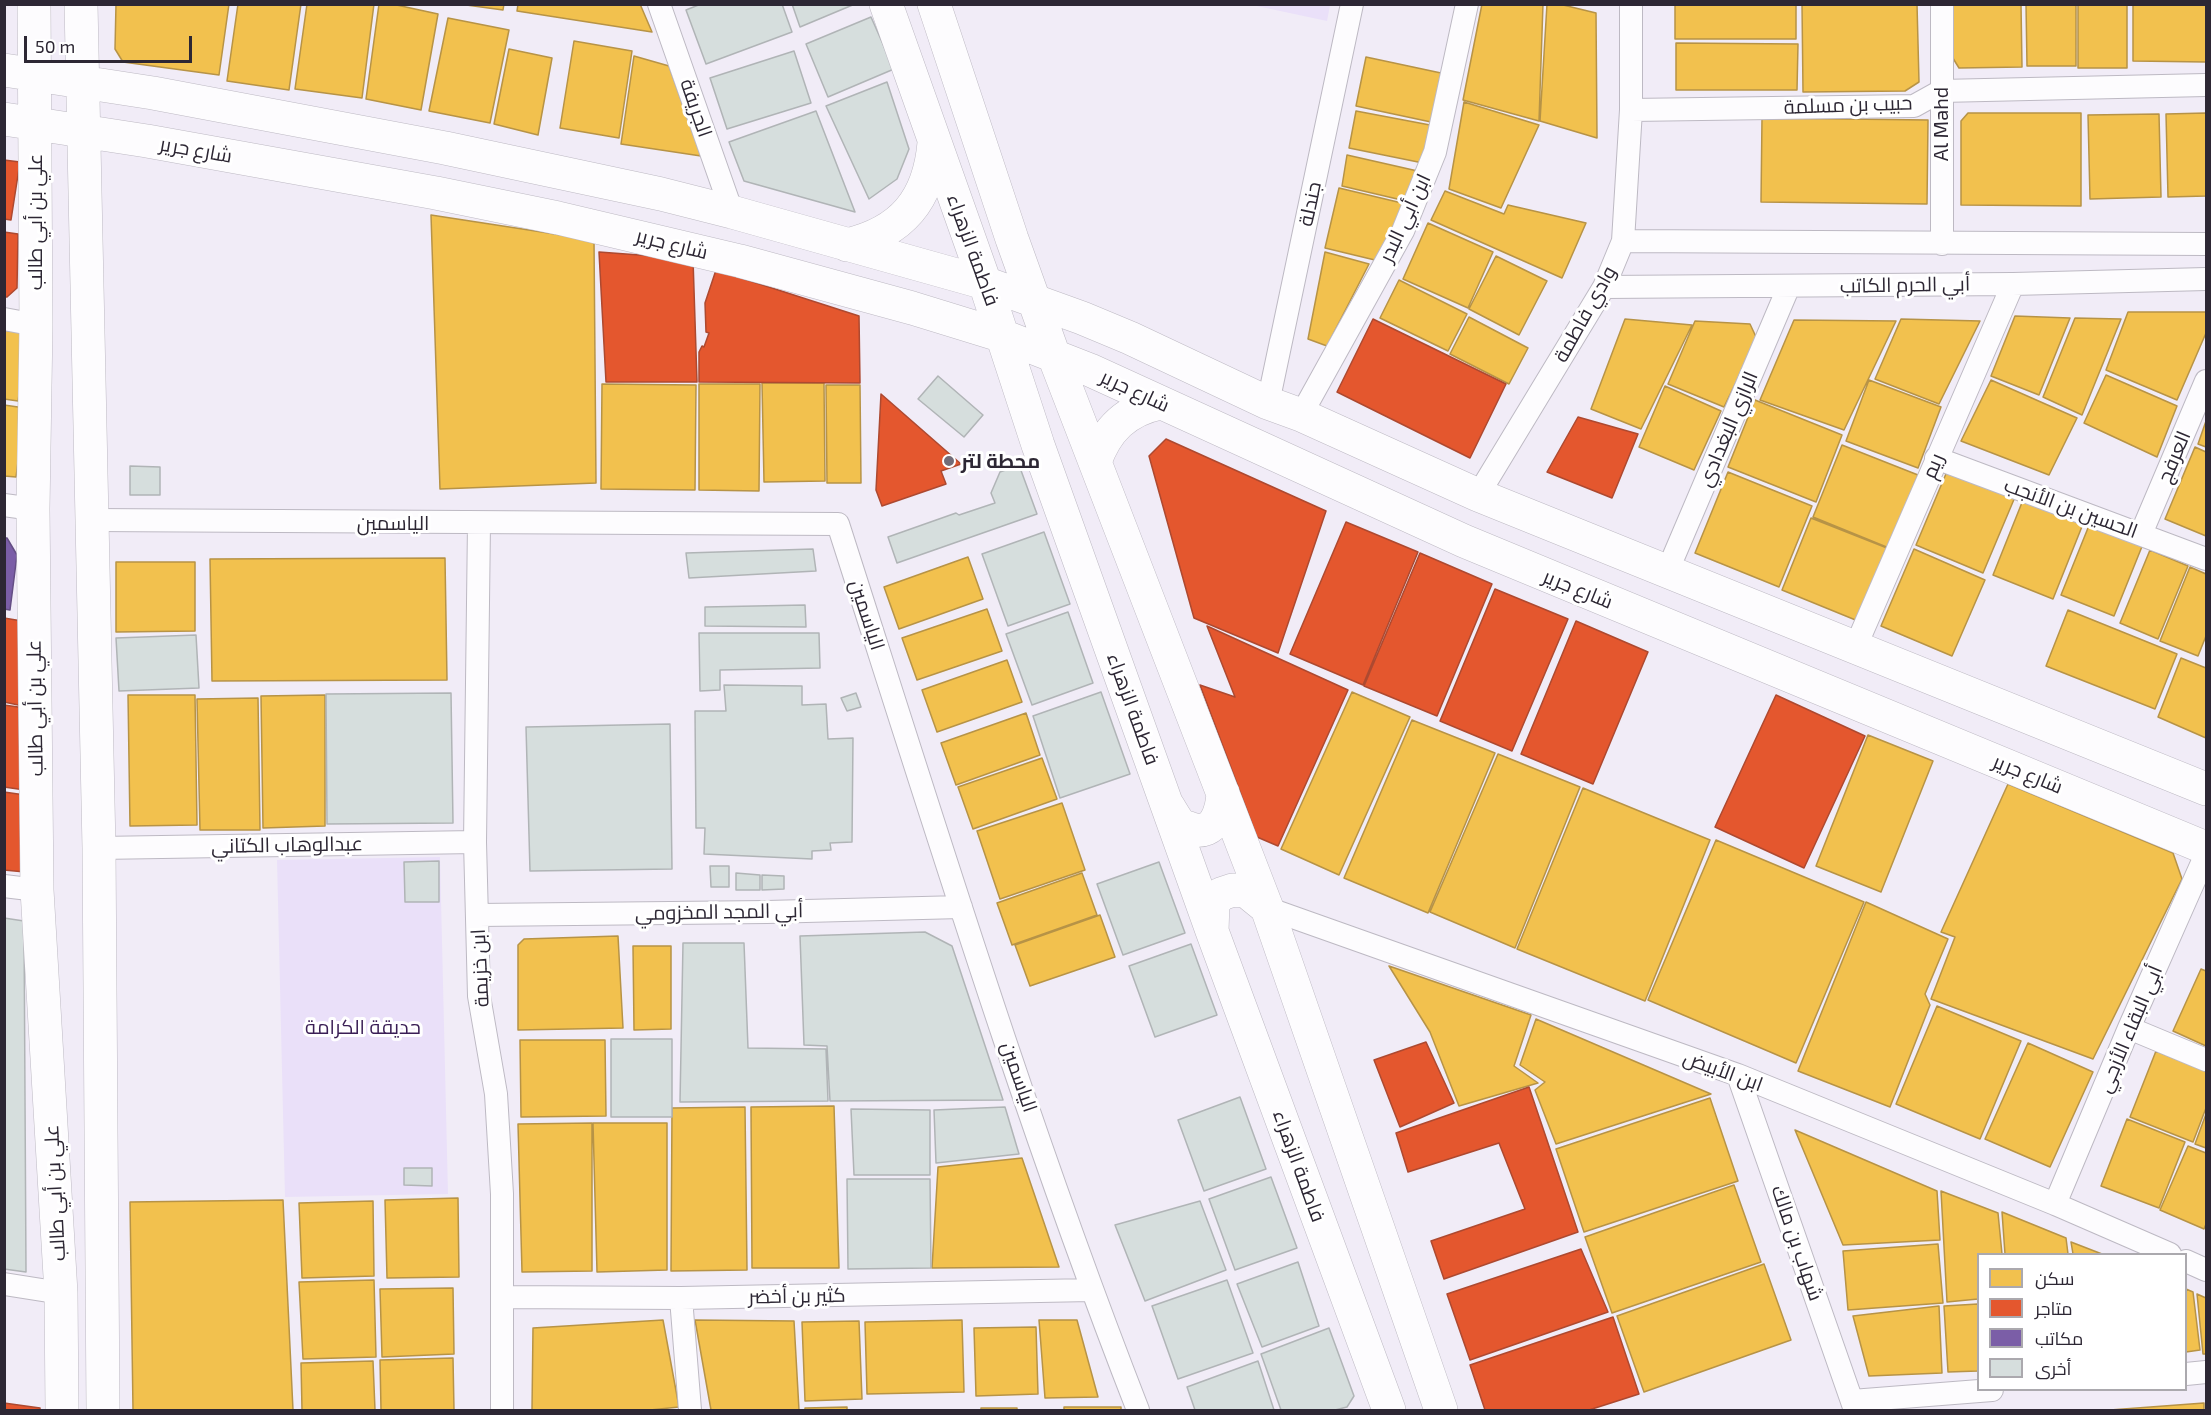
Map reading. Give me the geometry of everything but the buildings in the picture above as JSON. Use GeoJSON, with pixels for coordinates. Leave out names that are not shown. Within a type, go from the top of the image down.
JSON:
{"type":"FeatureCollection","features":[{"type":"Feature","properties":{"kind":"main road","name":"علي بن أبي طالب"},"geometry":{"type":"LineString","coordinates":[[34,4],[19,66],[19,122],[35,183],[20,322],[19,507],[37,890],[61,1293],[62,1410]]}},
{"type":"Feature","properties":{"kind":"main road"},"geometry":{"type":"LineString","coordinates":[[81,4],[99,848],[103,1410]]}},
{"type":"Feature","properties":{"kind":"main road","name":"فاطمة الزهراء"},"geometry":{"type":"LineString","coordinates":[[886,4],[985,283],[1038,445],[1212,931],[1389,1410]]}},
{"type":"Feature","properties":{"kind":"main road"},"geometry":{"type":"LineString","coordinates":[[934,4],[1012,240],[1034,300],[1068,370],[1095,462],[1267,908],[1441,1410]]}},
{"type":"Feature","properties":{"kind":"main road"},"geometry":{"type":"LineString","coordinates":[[4,106],[8,103],[13,88],[12,81],[19,66],[82,68],[143,91],[455,151],[661,194],[985,283],[1113,332],[1478,495],[2206,789]]}},
{"type":"Feature","properties":{"kind":"main road"},"geometry":{"type":"LineString","coordinates":[[135,139],[109,130],[104,121],[104,114],[110,100],[115,96],[143,91]]}},
{"type":"Feature","properties":{"kind":"main road","name":"شارع جرير"},"geometry":{"type":"LineString","coordinates":[[19,122],[135,139],[436,193],[599,227],[730,259],[932,314],[1003,336],[1068,370],[1160,403],[1464,541],[2206,848]]}},
{"type":"Feature","properties":{"kind":"main road"},"geometry":{"type":"LineString","coordinates":[[847,245],[867,240],[886,231],[903,218],[916,202],[929,174],[934,143]]}},
{"type":"Feature","properties":{"kind":"main road"},"geometry":{"type":"LineString","coordinates":[[35,183],[40,170],[54,161],[69,164],[85,179]]}},
{"type":"Feature","properties":{"kind":"main road"},"geometry":{"type":"LineString","coordinates":[[972,249],[983,262],[992,267],[1003,268],[1008,262],[1012,240]]}},
{"type":"Feature","properties":{"kind":"main road"},"geometry":{"type":"LineString","coordinates":[[932,314],[953,313],[962,309],[970,300],[962,286],[948,272]]}},
{"type":"Feature","properties":{"kind":"main road"},"geometry":{"type":"LineString","coordinates":[[1068,370],[1069,332],[1078,326],[1088,325],[1113,332]]}},
{"type":"Feature","properties":{"kind":"main road"},"geometry":{"type":"LineString","coordinates":[[1021,392],[1024,370],[1033,357],[1044,359],[1068,370]]}},
{"type":"Feature","properties":{"kind":"main road"},"geometry":{"type":"LineString","coordinates":[[1095,462],[1100,447],[1118,422],[1144,406],[1160,403]]}},
{"type":"Feature","properties":{"kind":"main road"},"geometry":{"type":"LineString","coordinates":[[1167,805],[1183,826],[1198,831],[1206,830],[1214,824],[1222,807],[1223,793]]}},
{"type":"Feature","properties":{"kind":"main road"},"geometry":{"type":"LineString","coordinates":[[1212,931],[1213,903],[1221,894],[1233,890],[1246,891],[1267,908]]}},
{"type":"Feature","properties":{"kind":"street","name":"الجريفة"},"geometry":{"type":"LineString","coordinates":[[659,4],[732,212]]}},
{"type":"Feature","properties":{"kind":"street","name":"جندلة"},"geometry":{"type":"LineString","coordinates":[[1268,403],[1352,4]]}},
{"type":"Feature","properties":{"kind":"street","name":"ابن أبي البدر"},"geometry":{"type":"LineString","coordinates":[[1301,415],[1403,231],[1435,152],[1467,4]]}},
{"type":"Feature","properties":{"kind":"street","name":"Al Mahd"},"geometry":{"type":"LineString","coordinates":[[1942,4],[1942,244]]}},
{"type":"Feature","properties":{"kind":"street","name":"وادي فاطمة"},"geometry":{"type":"LineString","coordinates":[[1478,495],[1604,287],[1623,242],[1631,110],[1627,6]]}},
{"type":"Feature","properties":{"kind":"street","name":"حبيب بن مسلمة"},"geometry":{"type":"LineString","coordinates":[[1631,110],[1914,106],[1941,91],[2206,85]]}},
{"type":"Feature","properties":{"kind":"street","name":"أبي الحرم الكاتب"},"geometry":{"type":"LineString","coordinates":[[1623,242],[2206,244]]}},
{"type":"Feature","properties":{"kind":"street","name":"أبي الحرم الكاتب"},"geometry":{"type":"LineString","coordinates":[[1604,287],[2013,284],[2206,279]]}},
{"type":"Feature","properties":{"kind":"street","name":"ريم"},"geometry":{"type":"LineString","coordinates":[[1855,648],[2013,284]]}},
{"type":"Feature","properties":{"kind":"street","name":"الرازي البغدادي"},"geometry":{"type":"LineString","coordinates":[[1666,572],[1789,286]]}},
{"type":"Feature","properties":{"kind":"street","name":"العرفج"},"geometry":{"type":"LineString","coordinates":[[2141,534],[2206,381]]}},
{"type":"Feature","properties":{"kind":"street","name":"الحسين بن الأنجب"},"geometry":{"type":"LineString","coordinates":[[1936,458],[2206,560]]}},
{"type":"Feature","properties":{"kind":"street","name":"الياسمين"},"geometry":{"type":"LineString","coordinates":[[92,520],[479,524],[838,524],[961,907],[1091,1290],[1138,1410]]}},
{"type":"Feature","properties":{"kind":"street","name":"ابن خزيمة"},"geometry":{"type":"LineString","coordinates":[[479,524],[475,842],[479,996],[496,1094],[502,1194],[502,1410]]}},
{"type":"Feature","properties":{"kind":"street","name":"عبدالوهاب الكتاني"},"geometry":{"type":"LineString","coordinates":[[99,848],[475,842]]}},
{"type":"Feature","properties":{"kind":"street","name":"أبي البقاء الأزجي"},"geometry":{"type":"LineString","coordinates":[[2055,1204],[2206,854]]}},
{"type":"Feature","properties":{"kind":"street"},"geometry":{"type":"LineString","coordinates":[[4,886],[37,890]]}},
{"type":"Feature","properties":{"kind":"street","name":"أبي المجد المخزومي"},"geometry":{"type":"LineString","coordinates":[[478,915],[961,907]]}},
{"type":"Feature","properties":{"kind":"street","name":"ابن الأبيض"},"geometry":{"type":"LineString","coordinates":[[1267,908],[1738,1075],[2055,1204],[2168,1253]]}},
{"type":"Feature","properties":{"kind":"street"},"geometry":{"type":"LineString","coordinates":[[2130,1028],[2206,1060]]}},
{"type":"Feature","properties":{"kind":"street","name":"شهاب بن مالك"},"geometry":{"type":"LineString","coordinates":[[1738,1075],[1853,1406]]}},
{"type":"Feature","properties":{"kind":"street"},"geometry":{"type":"LineString","coordinates":[[2187,1261],[2206,1270]]}},
{"type":"Feature","properties":{"kind":"street"},"geometry":{"type":"LineString","coordinates":[[4,1284],[61,1293]]}},
{"type":"Feature","properties":{"kind":"street","name":"كثير بن أخضر"},"geometry":{"type":"LineString","coordinates":[[503,1297],[681,1298],[1091,1290]]}},
{"type":"Feature","properties":{"kind":"street"},"geometry":{"type":"LineString","coordinates":[[681,1298],[690,1410]]}},
{"type":"Feature","properties":{"kind":"street"},"geometry":{"type":"LineString","coordinates":[[2187,1374],[2206,1372]]}},
{"type":"Feature","properties":{"kind":"street"},"geometry":{"type":"LineString","coordinates":[[1853,1406],[1977,1391]]}},
{"type":"Feature","properties":{"kind":"green space"},"geometry":{"type":"Polygon","coordinates":[[[1330,4],[1327,21],[1252,5],[1330,4]]]}},
{"type":"Feature","properties":{"kind":"green space","name":"حديقة الكرامة"},"geometry":{"type":"Polygon","coordinates":[[[440,857],[448,1194],[285,1197],[277,860],[440,857]]]}},
{"type":"Feature","properties":{"kind":"place","name":"محطة لتر"},"geometry":{"type":"Point","coordinates":[949,461]}}]}
